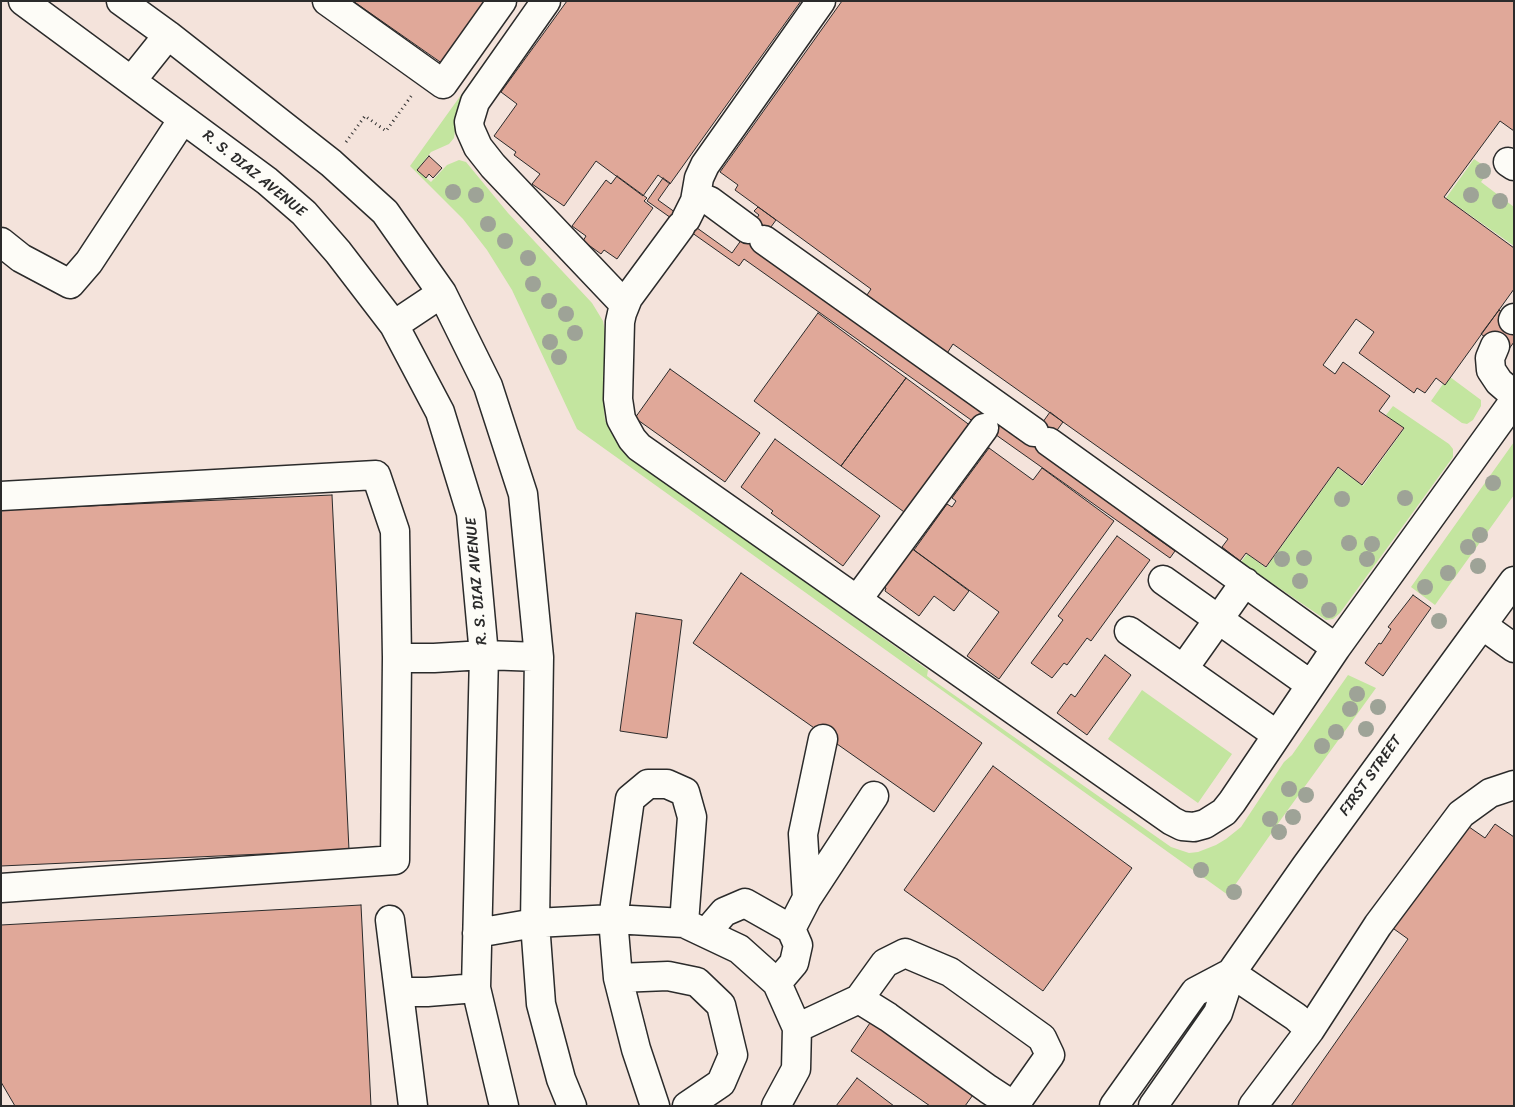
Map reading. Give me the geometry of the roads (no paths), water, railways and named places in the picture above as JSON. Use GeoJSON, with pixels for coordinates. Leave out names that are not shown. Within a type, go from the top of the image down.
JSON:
{"type":"FeatureCollection","features":[{"type":"Feature","properties":{"kind":"street","name":"R. S. DIAZ AVENUE"},"geometry":{"type":"LineString","coordinates":[[23,1],[267,181],[304,213],[338,252],[394,325],[440,412],[471,513],[484,655],[476,988],[504,1106]]}},
{"type":"Feature","properties":{"kind":"street"},"geometry":{"type":"LineString","coordinates":[[121,1],[168,35],[331,163],[385,212],[442,293],[488,386],[524,494],[539,657],[535,923],[541,1004],[561,1079],[572,1106]]}},
{"type":"Feature","properties":{"kind":"street"},"geometry":{"type":"LineString","coordinates":[[327,1],[443,84],[502,1]]}},
{"type":"Feature","properties":{"kind":"street"},"geometry":{"type":"LineString","coordinates":[[546,1],[474,102],[469,122],[470,129],[484,156],[503,178],[625,305]]}},
{"type":"Feature","properties":{"kind":"street"},"geometry":{"type":"LineString","coordinates":[[821,1],[704,165],[688,213],[628,298],[620,322],[618,399],[621,419],[632,439],[647,452],[1172,822],[1182,826],[1194,827],[1205,824],[1224,812],[1336,648],[1514,401]]}},
{"type":"Feature","properties":{"kind":"street"},"geometry":{"type":"LineString","coordinates":[[132,80],[168,35]]}},
{"type":"Feature","properties":{"kind":"street"},"geometry":{"type":"LineString","coordinates":[[1,242],[21,258],[70,284],[89,262],[183,119]]}},
{"type":"Feature","properties":{"kind":"street"},"geometry":{"type":"LineString","coordinates":[[688,213],[710,201],[756,234],[992,417],[1042,437],[1336,648]]}},
{"type":"Feature","properties":{"kind":"street"},"geometry":{"type":"LineString","coordinates":[[394,325],[442,293]]}},
{"type":"Feature","properties":{"kind":"street"},"geometry":{"type":"LineString","coordinates":[[1494,346],[1490,358],[1492,370],[1499,382],[1514,396]]}},
{"type":"Feature","properties":{"kind":"street"},"geometry":{"type":"LineString","coordinates":[[857,600],[992,417]]}},
{"type":"Feature","properties":{"kind":"street"},"geometry":{"type":"LineString","coordinates":[[1,496],[376,475],[395,531],[396,658],[395,860],[1,888]]}},
{"type":"Feature","properties":{"kind":"street"},"geometry":{"type":"LineString","coordinates":[[1164,580],[1311,685]]}},
{"type":"Feature","properties":{"kind":"street","name":"FIRST STREET"},"geometry":{"type":"LineString","coordinates":[[1152,1106],[1218,1013],[1231,973],[1306,866],[1514,581]]}},
{"type":"Feature","properties":{"kind":"street"},"geometry":{"type":"LineString","coordinates":[[1184,668],[1245,582]]}},
{"type":"Feature","properties":{"kind":"street"},"geometry":{"type":"LineString","coordinates":[[1482,625],[1514,648]]}},
{"type":"Feature","properties":{"kind":"street"},"geometry":{"type":"LineString","coordinates":[[1130,630],[1277,735]]}},
{"type":"Feature","properties":{"kind":"street"},"geometry":{"type":"LineString","coordinates":[[396,658],[484,655],[539,657]]}},
{"type":"Feature","properties":{"kind":"street"},"geometry":{"type":"LineString","coordinates":[[807,898],[803,834],[823,739]]}},
{"type":"Feature","properties":{"kind":"street"},"geometry":{"type":"LineString","coordinates":[[655,1106],[636,1049],[618,978],[613,919],[630,799],[648,784],[667,784],[685,792],[692,817],[695,928]]}},
{"type":"Feature","properties":{"kind":"street"},"geometry":{"type":"LineString","coordinates":[[1253,1106],[1310,1030],[1378,925],[1461,814],[1490,793],[1514,785]]}},
{"type":"Feature","properties":{"kind":"street"},"geometry":{"type":"LineString","coordinates":[[791,929],[807,898],[874,796]]}},
{"type":"Feature","properties":{"kind":"street"},"geometry":{"type":"LineString","coordinates":[[695,928],[745,903],[791,929],[798,945],[794,963],[777,983]]}},
{"type":"Feature","properties":{"kind":"street"},"geometry":{"type":"LineString","coordinates":[[477,933],[535,923],[613,919],[695,928],[739,949],[777,983],[797,1028],[796,1069],[776,1106]]}},
{"type":"Feature","properties":{"kind":"street"},"geometry":{"type":"LineString","coordinates":[[390,920],[413,1106]]}},
{"type":"Feature","properties":{"kind":"street"},"geometry":{"type":"LineString","coordinates":[[797,1028],[859,999],[885,963],[905,953],[950,972],[1042,1038],[1050,1054],[1014,1106],[859,999]]}},
{"type":"Feature","properties":{"kind":"street"},"geometry":{"type":"LineString","coordinates":[[1231,973],[1296,1017],[1310,1030]]}},
{"type":"Feature","properties":{"kind":"street","name":"FIRST STREET"},"geometry":{"type":"LineString","coordinates":[[1114,1106],[1195,992],[1231,973]]}},
{"type":"Feature","properties":{"kind":"street"},"geometry":{"type":"LineString","coordinates":[[618,978],[668,976],[697,982],[721,1005],[733,1055],[721,1083],[687,1106]]}},
{"type":"Feature","properties":{"kind":"street"},"geometry":{"type":"LineString","coordinates":[[399,992],[476,988]]}}]}
